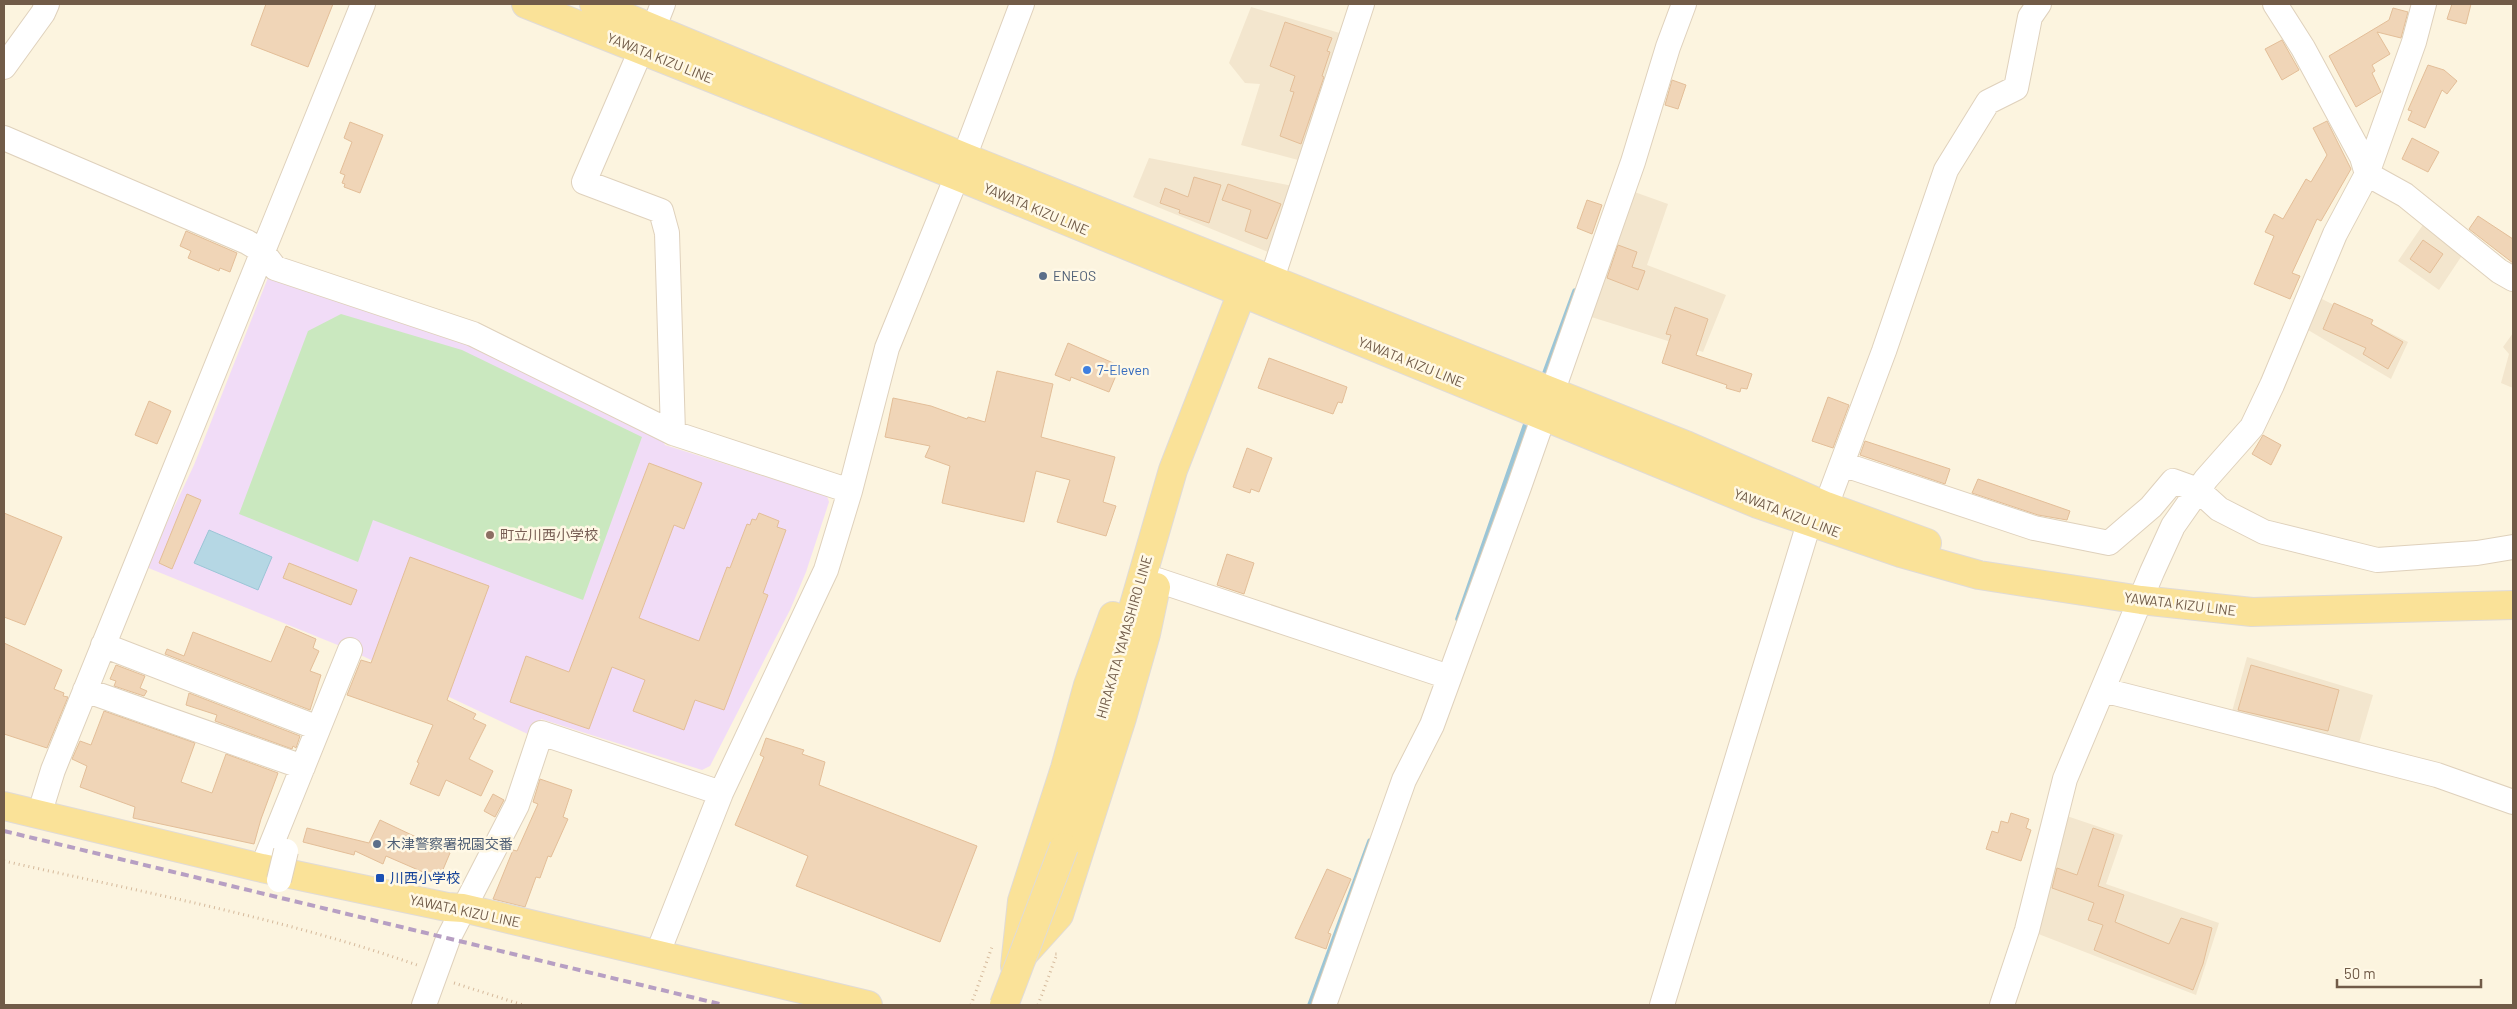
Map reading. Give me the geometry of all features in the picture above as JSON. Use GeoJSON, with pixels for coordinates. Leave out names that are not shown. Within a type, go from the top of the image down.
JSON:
{"type":"FeatureCollection","features":[{"type":"Feature","properties":{"kind":"main road","name":"YAWATA KIZU LINE"},"geometry":{"type":"LineString","coordinates":[[526,4],[653,27]]}},
{"type":"Feature","properties":{"kind":"main road","name":"YAWATA KIZU LINE"},"geometry":{"type":"LineString","coordinates":[[594,4],[653,27],[961,167],[1818,514],[1988,563],[2143,594],[2324,610],[2489,608],[2513,605]]}},
{"type":"Feature","properties":{"kind":"main road","name":"HIRAKATA YAMASHIRO LINE"},"geometry":{"type":"LineString","coordinates":[[1004,1005],[1064,847],[1173,470],[1257,287]]}},
{"type":"Feature","properties":{"kind":"main road"},"geometry":{"type":"LineString","coordinates":[[1016,962],[1059,915],[1122,718],[1146,634],[1157,580],[1173,470]]}},
{"type":"Feature","properties":{"kind":"main road"},"geometry":{"type":"LineString","coordinates":[[1000,1005],[1016,962],[1022,901],[1065,768],[1088,685],[1134,558],[1173,470]]}},
{"type":"Feature","properties":{"kind":"main road","name":"YAWATA KIZU LINE"},"geometry":{"type":"LineString","coordinates":[[4,806],[270,874],[447,907],[463,908],[868,1005]]}},
{"type":"Feature","properties":{"kind":"street"},"geometry":{"type":"LineString","coordinates":[[4,67],[43,14],[47,4]]}},
{"type":"Feature","properties":{"kind":"street"},"geometry":{"type":"LineString","coordinates":[[39,815],[53,770],[363,4]]}},
{"type":"Feature","properties":{"kind":"street"},"geometry":{"type":"LineString","coordinates":[[657,955],[721,793],[812,603],[836,538],[888,348],[961,167],[1022,4]]}},
{"type":"Feature","properties":{"kind":"street"},"geometry":{"type":"LineString","coordinates":[[1257,287],[1362,4]]}},
{"type":"Feature","properties":{"kind":"street"},"geometry":{"type":"LineString","coordinates":[[1324,1005],[1404,780],[1432,725],[1548,405],[1633,162],[1668,47],[1684,4]]}},
{"type":"Feature","properties":{"kind":"street"},"geometry":{"type":"LineString","coordinates":[[1662,1005],[1818,514],[1842,464],[1884,351],[1946,170],[1988,102],[2016,88],[2030,17],[2039,4]]}},
{"type":"Feature","properties":{"kind":"street"},"geometry":{"type":"LineString","coordinates":[[2275,4],[2303,48],[2328,93],[2362,157],[2367,174],[2405,195],[2499,271],[2513,279]]}},
{"type":"Feature","properties":{"kind":"street"},"geometry":{"type":"LineString","coordinates":[[2002,1005],[2027,930],[2065,780],[2143,594],[2173,526],[2198,490],[2252,427],[2334,234],[2367,174],[2414,42],[2424,4]]}},
{"type":"Feature","properties":{"kind":"street"},"geometry":{"type":"LineString","coordinates":[[653,27],[584,182],[661,211],[666,233],[673,432]]}},
{"type":"Feature","properties":{"kind":"street"},"geometry":{"type":"LineString","coordinates":[[4,138],[262,251],[275,268],[473,334],[673,432],[850,491]]}},
{"type":"Feature","properties":{"kind":"street"},"geometry":{"type":"LineString","coordinates":[[1842,464],[2034,528],[2109,543],[2151,507],[2173,481],[2198,490],[2219,509],[2242,523],[2264,532],[2377,560],[2477,553],[2513,547]]}},
{"type":"Feature","properties":{"kind":"street"},"geometry":{"type":"LineString","coordinates":[[1157,580],[1448,677]]}},
{"type":"Feature","properties":{"kind":"street"},"geometry":{"type":"LineString","coordinates":[[103,645],[318,728]]}},
{"type":"Feature","properties":{"kind":"street"},"geometry":{"type":"LineString","coordinates":[[270,874],[302,767],[350,650]]}},
{"type":"Feature","properties":{"kind":"street"},"geometry":{"type":"LineString","coordinates":[[85,690],[302,767]]}},
{"type":"Feature","properties":{"kind":"street"},"geometry":{"type":"LineString","coordinates":[[2103,690],[2181,712],[2436,775],[2513,802]]}},
{"type":"Feature","properties":{"kind":"street"},"geometry":{"type":"LineString","coordinates":[[424,1005],[448,939],[518,805],[541,733],[721,793]]}},
{"type":"Feature","properties":{"kind":"street"},"geometry":{"type":"LineString","coordinates":[[270,874],[286,851]]}},
{"type":"Feature","properties":{"kind":"path"},"geometry":{"type":"LineString","coordinates":[[4,861],[293,927],[358,944],[423,967],[449,982],[523,1005]]}},
{"type":"Feature","properties":{"kind":"path"},"geometry":{"type":"LineString","coordinates":[[971,1005],[994,942]]}},
{"type":"Feature","properties":{"kind":"path"},"geometry":{"type":"LineString","coordinates":[[1038,1005],[1057,954],[1048,952]]}},
{"type":"Feature","properties":{"kind":"shaded area"},"geometry":{"type":"Polygon","coordinates":[[[1251,7],[1343,34],[1302,161],[1241,145],[1260,84],[1245,83],[1229,63],[1251,7]]]}},
{"type":"Feature","properties":{"kind":"shaded area"},"geometry":{"type":"Polygon","coordinates":[[[1149,158],[1293,186],[1272,249],[1268,252],[1133,197],[1149,158]]]}},
{"type":"Feature","properties":{"kind":"shaded area"},"geometry":{"type":"Polygon","coordinates":[[[1629,190],[1668,204],[1647,265],[1726,295],[1703,352],[1585,315],[1629,190]]]}},
{"type":"Feature","properties":{"kind":"shaded area"},"geometry":{"type":"Polygon","coordinates":[[[2427,219],[2465,251],[2439,290],[2398,261],[2427,219]]]}},
{"type":"Feature","properties":{"kind":"shaded area","name":"町立川西小学校"},"geometry":{"type":"Polygon","coordinates":[[[269,275],[468,337],[656,427],[665,445],[827,496],[829,502],[806,572],[790,610],[710,766],[702,770],[541,719],[534,737],[350,650],[146,567],[194,465],[269,275]]]}},
{"type":"Feature","properties":{"kind":"shaded area"},"geometry":{"type":"Polygon","coordinates":[[[2316,296],[2408,342],[2391,379],[2303,327],[2316,296]]]}},
{"type":"Feature","properties":{"kind":"shaded area"},"geometry":{"type":"Polygon","coordinates":[[[2513,333],[2513,388],[2501,383],[2509,354],[2503,347],[2513,333]]]}},
{"type":"Feature","properties":{"kind":"shaded area"},"geometry":{"type":"Polygon","coordinates":[[[2247,657],[2373,695],[2357,750],[2230,719],[2247,657]]]}},
{"type":"Feature","properties":{"kind":"shaded area"},"geometry":{"type":"Polygon","coordinates":[[[2061,814],[2123,835],[2106,884],[2219,923],[2196,995],[2031,931],[2061,814]]]}},
{"type":"Feature","properties":{"kind":"green space"},"geometry":{"type":"Polygon","coordinates":[[[341,314],[462,350],[642,437],[583,600],[373,520],[358,562],[239,514],[308,331],[341,314]]]}},
{"type":"Feature","properties":{"kind":"water"},"geometry":{"type":"Polygon","coordinates":[[[209,530],[272,557],[258,590],[194,563],[209,530]]]}},
{"type":"Feature","properties":{"kind":"building"},"geometry":{"type":"Polygon","coordinates":[[[266,4],[333,4],[308,67],[251,45],[266,4]]]}},
{"type":"Feature","properties":{"kind":"building"},"geometry":{"type":"Polygon","coordinates":[[[2452,4],[2471,4],[2466,24],[2447,19],[2452,4]]]}},
{"type":"Feature","properties":{"kind":"building"},"geometry":{"type":"Polygon","coordinates":[[[2393,8],[2408,12],[2401,38],[2377,32],[2390,54],[2372,65],[2375,71],[2372,73],[2381,92],[2356,107],[2329,56],[2389,20],[2393,8]]]}},
{"type":"Feature","properties":{"kind":"building"},"geometry":{"type":"Polygon","coordinates":[[[1285,22],[1332,38],[1327,51],[1330,52],[1322,76],[1324,77],[1301,144],[1280,136],[1294,92],[1290,91],[1295,76],[1270,66],[1285,22]]]}},
{"type":"Feature","properties":{"kind":"building"},"geometry":{"type":"Polygon","coordinates":[[[2282,40],[2299,70],[2282,80],[2265,49],[2282,40]]]}},
{"type":"Feature","properties":{"kind":"building"},"geometry":{"type":"Polygon","coordinates":[[[2428,65],[2444,70],[2457,81],[2447,94],[2442,90],[2425,128],[2408,120],[2412,111],[2408,110],[2428,65]]]}},
{"type":"Feature","properties":{"kind":"building"},"geometry":{"type":"Polygon","coordinates":[[[1672,80],[1686,85],[1678,109],[1665,105],[1672,80]]]}},
{"type":"Feature","properties":{"kind":"building"},"geometry":{"type":"Polygon","coordinates":[[[2327,121],[2351,169],[2321,221],[2317,219],[2292,273],[2300,276],[2290,299],[2254,284],[2274,236],[2265,232],[2274,214],[2283,219],[2306,179],[2311,182],[2327,155],[2313,128],[2327,121]]]}},
{"type":"Feature","properties":{"kind":"building"},"geometry":{"type":"Polygon","coordinates":[[[350,122],[383,135],[360,193],[344,187],[345,184],[342,183],[345,175],[340,173],[352,142],[344,138],[350,122]]]}},
{"type":"Feature","properties":{"kind":"building"},"geometry":{"type":"Polygon","coordinates":[[[2412,138],[2439,152],[2428,172],[2402,159],[2412,138]]]}},
{"type":"Feature","properties":{"kind":"building"},"geometry":{"type":"Polygon","coordinates":[[[1194,177],[1221,185],[1209,223],[1179,213],[1180,210],[1160,203],[1165,188],[1188,197],[1194,177]]]}},
{"type":"Feature","properties":{"kind":"building"},"geometry":{"type":"Polygon","coordinates":[[[1228,184],[1281,204],[1267,239],[1245,231],[1251,210],[1222,200],[1228,184]]]}},
{"type":"Feature","properties":{"kind":"building"},"geometry":{"type":"Polygon","coordinates":[[[1587,200],[1602,205],[1592,234],[1577,228],[1587,200]]]}},
{"type":"Feature","properties":{"kind":"building"},"geometry":{"type":"Polygon","coordinates":[[[2478,216],[2513,239],[2513,263],[2469,229],[2478,216]]]}},
{"type":"Feature","properties":{"kind":"building"},"geometry":{"type":"Polygon","coordinates":[[[186,231],[237,253],[230,272],[220,268],[219,271],[188,258],[191,251],[180,246],[186,231]]]}},
{"type":"Feature","properties":{"kind":"building"},"geometry":{"type":"Polygon","coordinates":[[[2423,240],[2443,254],[2430,273],[2410,259],[2423,240]]]}},
{"type":"Feature","properties":{"kind":"building"},"geometry":{"type":"Polygon","coordinates":[[[1618,245],[1637,252],[1632,267],[1645,271],[1638,290],[1607,278],[1618,245]]]}},
{"type":"Feature","properties":{"kind":"building"},"geometry":{"type":"Polygon","coordinates":[[[2334,303],[2373,320],[2371,324],[2403,342],[2388,369],[2363,354],[2366,348],[2323,329],[2334,303]]]}},
{"type":"Feature","properties":{"kind":"building"},"geometry":{"type":"Polygon","coordinates":[[[1675,307],[1708,319],[1696,355],[1752,374],[1747,389],[1741,388],[1740,392],[1726,388],[1727,385],[1662,363],[1671,335],[1666,334],[1675,307]]]}},
{"type":"Feature","properties":{"kind":"building","name":"7-Eleven"},"geometry":{"type":"Polygon","coordinates":[[[1068,343],[1120,366],[1109,392],[1071,377],[1070,381],[1055,375],[1068,343]]]}},
{"type":"Feature","properties":{"kind":"building"},"geometry":{"type":"Polygon","coordinates":[[[1269,358],[1347,387],[1342,403],[1338,402],[1333,414],[1258,388],[1269,358]]]}},
{"type":"Feature","properties":{"kind":"building"},"geometry":{"type":"Polygon","coordinates":[[[997,371],[1053,384],[1041,437],[1115,457],[1103,502],[1116,506],[1106,536],[1057,522],[1070,480],[1036,471],[1024,522],[942,503],[950,466],[925,457],[930,446],[885,437],[893,398],[931,406],[967,419],[968,417],[985,422],[997,371]]]}},
{"type":"Feature","properties":{"kind":"building"},"geometry":{"type":"Polygon","coordinates":[[[1828,397],[1849,405],[1833,448],[1812,441],[1828,397]]]}},
{"type":"Feature","properties":{"kind":"building"},"geometry":{"type":"Polygon","coordinates":[[[149,401],[171,411],[157,444],[135,435],[149,401]]]}},
{"type":"Feature","properties":{"kind":"building"},"geometry":{"type":"Polygon","coordinates":[[[2263,435],[2281,445],[2271,465],[2252,454],[2263,435]]]}},
{"type":"Feature","properties":{"kind":"building"},"geometry":{"type":"Polygon","coordinates":[[[1865,441],[1950,469],[1945,484],[1860,455],[1865,441]]]}},
{"type":"Feature","properties":{"kind":"building"},"geometry":{"type":"Polygon","coordinates":[[[1247,448],[1272,458],[1259,492],[1251,489],[1250,493],[1233,487],[1247,448]]]}},
{"type":"Feature","properties":{"kind":"building"},"geometry":{"type":"Polygon","coordinates":[[[649,463],[702,483],[684,529],[674,525],[639,618],[699,641],[727,567],[730,568],[747,524],[750,525],[752,519],[756,520],[759,513],[779,521],[777,527],[786,530],[763,593],[768,595],[724,710],[695,700],[684,730],[633,711],[645,680],[612,667],[589,729],[510,702],[526,656],[569,672],[649,463]]]}},
{"type":"Feature","properties":{"kind":"building"},"geometry":{"type":"Polygon","coordinates":[[[1978,479],[2070,511],[2067,520],[2038,515],[1972,493],[1978,479]]]}},
{"type":"Feature","properties":{"kind":"building"},"geometry":{"type":"Polygon","coordinates":[[[187,494],[201,500],[172,569],[159,563],[187,494]]]}},
{"type":"Feature","properties":{"kind":"building"},"geometry":{"type":"Polygon","coordinates":[[[4,513],[62,537],[25,625],[4,617],[4,513]]]}},
{"type":"Feature","properties":{"kind":"building"},"geometry":{"type":"Polygon","coordinates":[[[1227,554],[1254,563],[1244,594],[1217,585],[1227,554]]]}},
{"type":"Feature","properties":{"kind":"building"},"geometry":{"type":"Polygon","coordinates":[[[410,557],[489,586],[447,700],[476,714],[473,719],[486,725],[469,759],[493,771],[481,796],[446,780],[439,796],[410,784],[433,725],[347,695],[361,660],[371,663],[410,557]]]}},
{"type":"Feature","properties":{"kind":"building"},"geometry":{"type":"Polygon","coordinates":[[[289,563],[357,590],[351,605],[283,578],[289,563]]]}},
{"type":"Feature","properties":{"kind":"building"},"geometry":{"type":"Polygon","coordinates":[[[286,626],[316,639],[313,648],[319,651],[310,671],[321,675],[310,710],[165,654],[167,649],[184,656],[193,632],[271,662],[286,626]]]}},
{"type":"Feature","properties":{"kind":"building"},"geometry":{"type":"Polygon","coordinates":[[[4,643],[62,670],[54,689],[64,693],[63,696],[68,697],[47,748],[4,734],[4,643]]]}},
{"type":"Feature","properties":{"kind":"building"},"geometry":{"type":"Polygon","coordinates":[[[116,665],[145,676],[140,688],[147,691],[144,696],[114,686],[116,681],[110,679],[116,665]]]}},
{"type":"Feature","properties":{"kind":"building"},"geometry":{"type":"Polygon","coordinates":[[[2251,665],[2339,690],[2328,731],[2238,710],[2251,665]]]}},
{"type":"Feature","properties":{"kind":"building"},"geometry":{"type":"Polygon","coordinates":[[[189,693],[300,736],[296,748],[293,746],[292,749],[215,721],[217,715],[186,705],[189,693]]]}},
{"type":"Feature","properties":{"kind":"building"},"geometry":{"type":"Polygon","coordinates":[[[104,711],[195,743],[181,782],[212,793],[226,754],[278,773],[254,844],[133,818],[135,807],[80,787],[87,766],[72,759],[80,741],[91,745],[104,711]]]}},
{"type":"Feature","properties":{"kind":"building"},"geometry":{"type":"Polygon","coordinates":[[[766,738],[804,750],[802,754],[825,762],[819,785],[977,846],[940,942],[796,886],[808,856],[735,825],[764,757],[760,755],[766,738]]]}},
{"type":"Feature","properties":{"kind":"building"},"geometry":{"type":"Polygon","coordinates":[[[540,779],[572,790],[563,817],[568,819],[551,857],[548,856],[540,878],[536,877],[525,907],[493,899],[513,850],[517,851],[538,804],[533,802],[540,779]]]}},
{"type":"Feature","properties":{"kind":"building"},"geometry":{"type":"Polygon","coordinates":[[[493,794],[504,800],[495,817],[484,811],[493,794]]]}},
{"type":"Feature","properties":{"kind":"building"},"geometry":{"type":"Polygon","coordinates":[[[2011,813],[2029,819],[2026,828],[2031,830],[2021,861],[1986,849],[1992,831],[1998,833],[2001,821],[2008,823],[2011,813]]]}},
{"type":"Feature","properties":{"kind":"building"},"geometry":{"type":"Polygon","coordinates":[[[380,820],[450,853],[439,879],[386,856],[383,864],[355,851],[354,855],[303,842],[307,828],[369,843],[380,820]]]}},
{"type":"Feature","properties":{"kind":"building"},"geometry":{"type":"Polygon","coordinates":[[[2093,828],[2114,835],[2098,886],[2124,895],[2115,922],[2169,944],[2181,918],[2212,928],[2203,964],[2193,990],[2094,950],[2103,925],[2088,920],[2094,903],[2052,888],[2057,868],[2077,875],[2093,828]]]}},
{"type":"Feature","properties":{"kind":"building"},"geometry":{"type":"Polygon","coordinates":[[[1327,869],[1351,879],[1328,933],[1331,934],[1326,949],[1295,938],[1327,869]]]}},
{"type":"Feature","properties":{"kind":"waterway"},"geometry":{"type":"LineString","coordinates":[[1542,381],[1575,291]]}},
{"type":"Feature","properties":{"kind":"waterway"},"geometry":{"type":"LineString","coordinates":[[1458,619],[1528,418]]}},
{"type":"Feature","properties":{"kind":"waterway"},"geometry":{"type":"LineString","coordinates":[[1310,1005],[1370,841]]}},
{"type":"Feature","properties":{"kind":"railway"},"geometry":{"type":"LineString","coordinates":[[4,831],[724,1005]]}},
{"type":"Feature","properties":{"kind":"place","name":"ENEOS"},"geometry":{"type":"Point","coordinates":[1043,276]}},
{"type":"Feature","properties":{"kind":"place","name":"7-Eleven"},"geometry":{"type":"Point","coordinates":[1087,370]}},
{"type":"Feature","properties":{"kind":"place","name":"町立川西小学校"},"geometry":{"type":"Point","coordinates":[490,535]}},
{"type":"Feature","properties":{"kind":"place","name":"木津警察署祝園交番"},"geometry":{"type":"Point","coordinates":[377,844]}},
{"type":"Feature","properties":{"kind":"place","name":"川西小学校"},"geometry":{"type":"Point","coordinates":[380,878]}}]}
